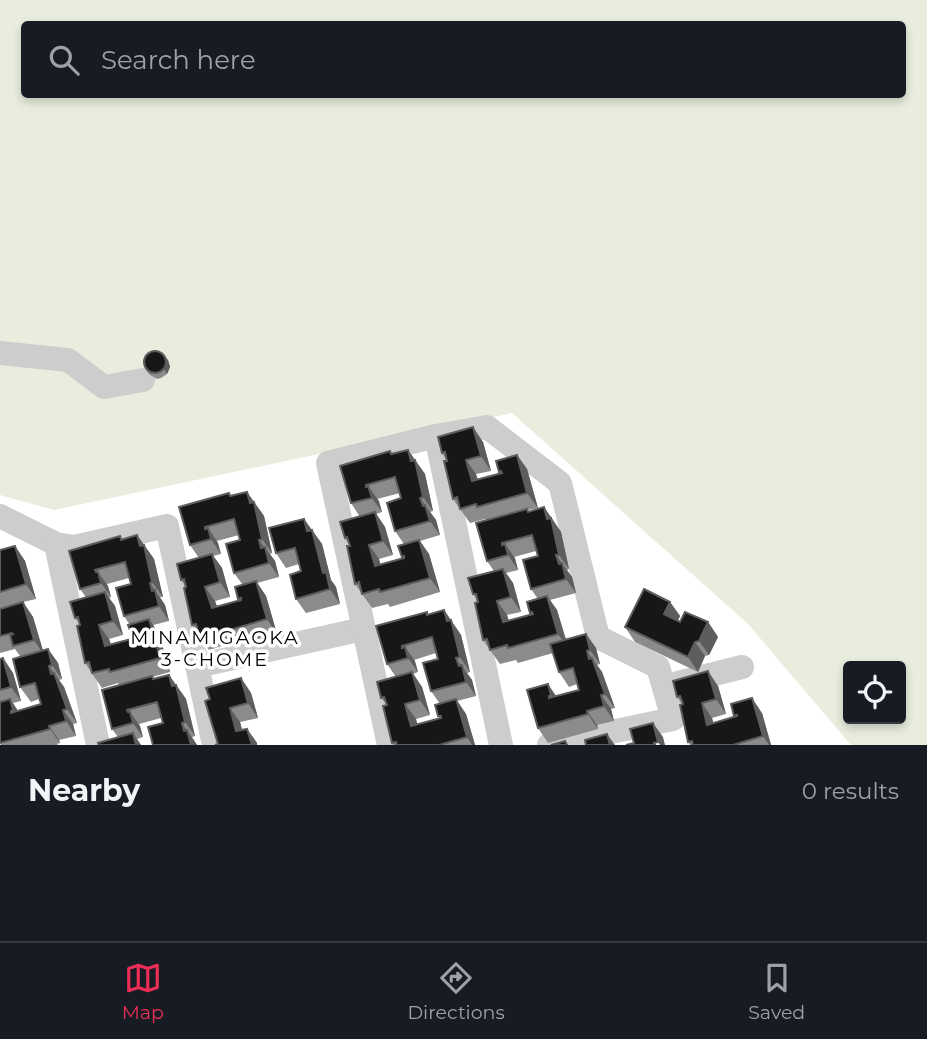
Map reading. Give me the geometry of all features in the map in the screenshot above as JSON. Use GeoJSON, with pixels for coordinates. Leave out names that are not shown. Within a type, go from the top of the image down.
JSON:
{"type":"FeatureCollection","features":[{"type":"Feature","properties":{"kind":"street"},"geometry":{"type":"LineString","coordinates":[[0,354],[68,360],[104,387],[143,380]]}},
{"type":"Feature","properties":{"kind":"street"},"geometry":{"type":"LineString","coordinates":[[388,745],[328,463],[436,436],[487,427],[560,483],[598,637],[658,667],[673,719],[549,745]]}},
{"type":"Feature","properties":{"kind":"street"},"geometry":{"type":"LineString","coordinates":[[436,436],[501,745]]}},
{"type":"Feature","properties":{"kind":"street"},"geometry":{"type":"LineString","coordinates":[[0,516],[55,544],[74,547],[167,526],[215,745]]}},
{"type":"Feature","properties":{"kind":"street"},"geometry":{"type":"LineString","coordinates":[[55,544],[98,745]]}},
{"type":"Feature","properties":{"kind":"street"},"geometry":{"type":"LineString","coordinates":[[197,666],[363,629]]}},
{"type":"Feature","properties":{"kind":"street"},"geometry":{"type":"LineString","coordinates":[[664,687],[742,667]]}},
{"type":"Feature","properties":{"kind":"green space"},"geometry":{"type":"Polygon","coordinates":[[[0,0],[927,0],[927,745],[851,745],[748,624],[512,413],[54,510],[0,495],[0,0]]]}},
{"type":"Feature","properties":{"kind":"building"},"geometry":{"type":"Polygon","coordinates":[[[155,351],[163,354],[166,362],[163,370],[155,373],[147,370],[144,362],[147,354],[155,351]]]}},
{"type":"Feature","properties":{"kind":"building"},"geometry":{"type":"Polygon","coordinates":[[[473,427],[481,456],[466,460],[472,481],[502,473],[499,472],[496,461],[517,455],[527,493],[460,509],[457,497],[453,499],[444,461],[447,461],[445,452],[442,453],[438,437],[473,427]]]}},
{"type":"Feature","properties":{"kind":"building"},"geometry":{"type":"Polygon","coordinates":[[[408,450],[411,461],[415,460],[423,497],[420,498],[430,521],[395,531],[387,503],[401,498],[395,477],[366,485],[372,498],[351,503],[340,466],[390,451],[391,454],[408,450]]]}},
{"type":"Feature","properties":{"kind":"building"},"geometry":{"type":"Polygon","coordinates":[[[247,492],[250,503],[254,502],[262,539],[259,540],[261,548],[265,547],[269,563],[234,573],[226,544],[240,540],[234,519],[205,527],[208,528],[211,539],[190,545],[179,507],[229,493],[230,496],[247,492]]]}},
{"type":"Feature","properties":{"kind":"building"},"geometry":{"type":"Polygon","coordinates":[[[544,507],[547,519],[551,518],[559,555],[556,555],[559,564],[562,563],[566,579],[531,589],[523,560],[538,556],[532,535],[502,543],[505,544],[508,555],[487,561],[476,523],[544,507]]]}},
{"type":"Feature","properties":{"kind":"building"},"geometry":{"type":"Polygon","coordinates":[[[375,512],[383,541],[369,545],[375,566],[404,558],[398,546],[419,540],[430,578],[380,592],[379,589],[362,594],[359,582],[355,584],[347,546],[350,546],[340,522],[375,512]]]}},
{"type":"Feature","properties":{"kind":"building"},"geometry":{"type":"Polygon","coordinates":[[[304,519],[307,531],[312,530],[330,589],[296,599],[290,575],[301,571],[295,548],[276,553],[269,528],[304,519]]]}},
{"type":"Feature","properties":{"kind":"building"},"geometry":{"type":"Polygon","coordinates":[[[137,535],[140,546],[144,545],[152,582],[150,583],[152,591],[155,590],[159,606],[124,616],[116,588],[131,584],[125,562],[95,570],[101,583],[80,589],[69,551],[120,536],[121,540],[137,535]]]}},
{"type":"Feature","properties":{"kind":"building"},"geometry":{"type":"Polygon","coordinates":[[[15,546],[26,584],[0,592],[0,550],[15,546]]]}},
{"type":"Feature","properties":{"kind":"building"},"geometry":{"type":"Polygon","coordinates":[[[212,554],[220,582],[205,587],[212,608],[241,600],[238,599],[235,587],[256,581],[267,619],[216,634],[215,630],[199,635],[196,624],[192,625],[184,588],[186,587],[184,579],[181,580],[177,564],[212,554]]]}},
{"type":"Feature","properties":{"kind":"building"},"geometry":{"type":"Polygon","coordinates":[[[503,569],[511,597],[497,601],[503,622],[533,614],[530,613],[527,602],[547,596],[558,634],[508,648],[507,645],[490,650],[487,639],[483,640],[475,603],[478,602],[468,578],[503,569]]]}},
{"type":"Feature","properties":{"kind":"building"},"geometry":{"type":"Polygon","coordinates":[[[644,589],[670,602],[664,614],[680,622],[685,612],[708,622],[688,657],[625,627],[644,589]]]}},
{"type":"Feature","properties":{"kind":"building"},"geometry":{"type":"Polygon","coordinates":[[[105,592],[113,621],[99,625],[105,646],[135,638],[128,625],[149,619],[160,658],[110,672],[109,669],[92,673],[89,662],[85,663],[77,626],[80,625],[70,602],[105,592]]]}},
{"type":"Feature","properties":{"kind":"building"},"geometry":{"type":"Polygon","coordinates":[[[23,602],[34,640],[13,646],[10,635],[12,633],[0,636],[0,609],[23,602]]]}},
{"type":"Feature","properties":{"kind":"building"},"geometry":{"type":"Polygon","coordinates":[[[444,610],[447,621],[451,620],[460,657],[456,658],[459,666],[462,665],[466,682],[431,691],[423,663],[438,659],[432,637],[402,646],[405,647],[408,658],[387,664],[376,626],[444,610]]]}},
{"type":"Feature","properties":{"kind":"building"},"geometry":{"type":"Polygon","coordinates":[[[586,634],[589,659],[592,658],[605,694],[601,695],[604,706],[587,711],[588,714],[538,728],[527,690],[548,684],[551,695],[549,698],[579,690],[573,668],[559,672],[550,644],[586,634]]]}},
{"type":"Feature","properties":{"kind":"building"},"geometry":{"type":"Polygon","coordinates":[[[48,649],[51,674],[54,673],[67,709],[63,710],[66,721],[49,726],[50,729],[0,743],[0,702],[10,699],[13,710],[11,713],[41,704],[35,683],[20,687],[13,659],[48,649]]]}},
{"type":"Feature","properties":{"kind":"building"},"geometry":{"type":"Polygon","coordinates":[[[3,658],[11,687],[0,690],[0,659],[3,658]]]}},
{"type":"Feature","properties":{"kind":"building"},"geometry":{"type":"Polygon","coordinates":[[[708,671],[716,699],[702,703],[707,725],[737,716],[734,716],[731,704],[752,698],[763,736],[733,745],[693,745],[692,741],[688,742],[680,705],[683,704],[680,696],[677,697],[673,681],[708,671]]]}},
{"type":"Feature","properties":{"kind":"building"},"geometry":{"type":"Polygon","coordinates":[[[412,672],[420,700],[405,704],[411,726],[441,718],[435,705],[456,699],[467,737],[439,745],[392,743],[383,706],[387,705],[384,697],[381,698],[377,682],[412,672]]]}},
{"type":"Feature","properties":{"kind":"building"},"geometry":{"type":"Polygon","coordinates":[[[169,675],[172,686],[176,685],[185,722],[182,723],[184,731],[187,730],[191,745],[153,745],[148,727],[163,723],[157,702],[127,710],[133,723],[112,729],[102,690],[152,676],[153,679],[169,675]]]}},
{"type":"Feature","properties":{"kind":"building"},"geometry":{"type":"Polygon","coordinates":[[[241,678],[248,703],[230,708],[236,731],[247,729],[252,745],[215,745],[218,744],[205,701],[210,699],[206,688],[241,678]]]}},
{"type":"Feature","properties":{"kind":"building"},"geometry":{"type":"Polygon","coordinates":[[[653,723],[658,742],[654,743],[655,745],[626,745],[634,743],[630,729],[653,723]]]}},
{"type":"Feature","properties":{"kind":"building"},"geometry":{"type":"Polygon","coordinates":[[[133,733],[136,745],[98,743],[133,733]]]}},
{"type":"Feature","properties":{"kind":"building"},"geometry":{"type":"Polygon","coordinates":[[[607,734],[610,745],[586,745],[585,740],[607,734]]]}},
{"type":"Feature","properties":{"kind":"building"},"geometry":{"type":"Polygon","coordinates":[[[565,741],[567,745],[551,745],[565,741]]]}},
{"type":"Feature","properties":{"kind":"district","name":"MINAMIGAOKA 3-CHOME"},"geometry":{"type":"Point","coordinates":[215,648]}}]}
